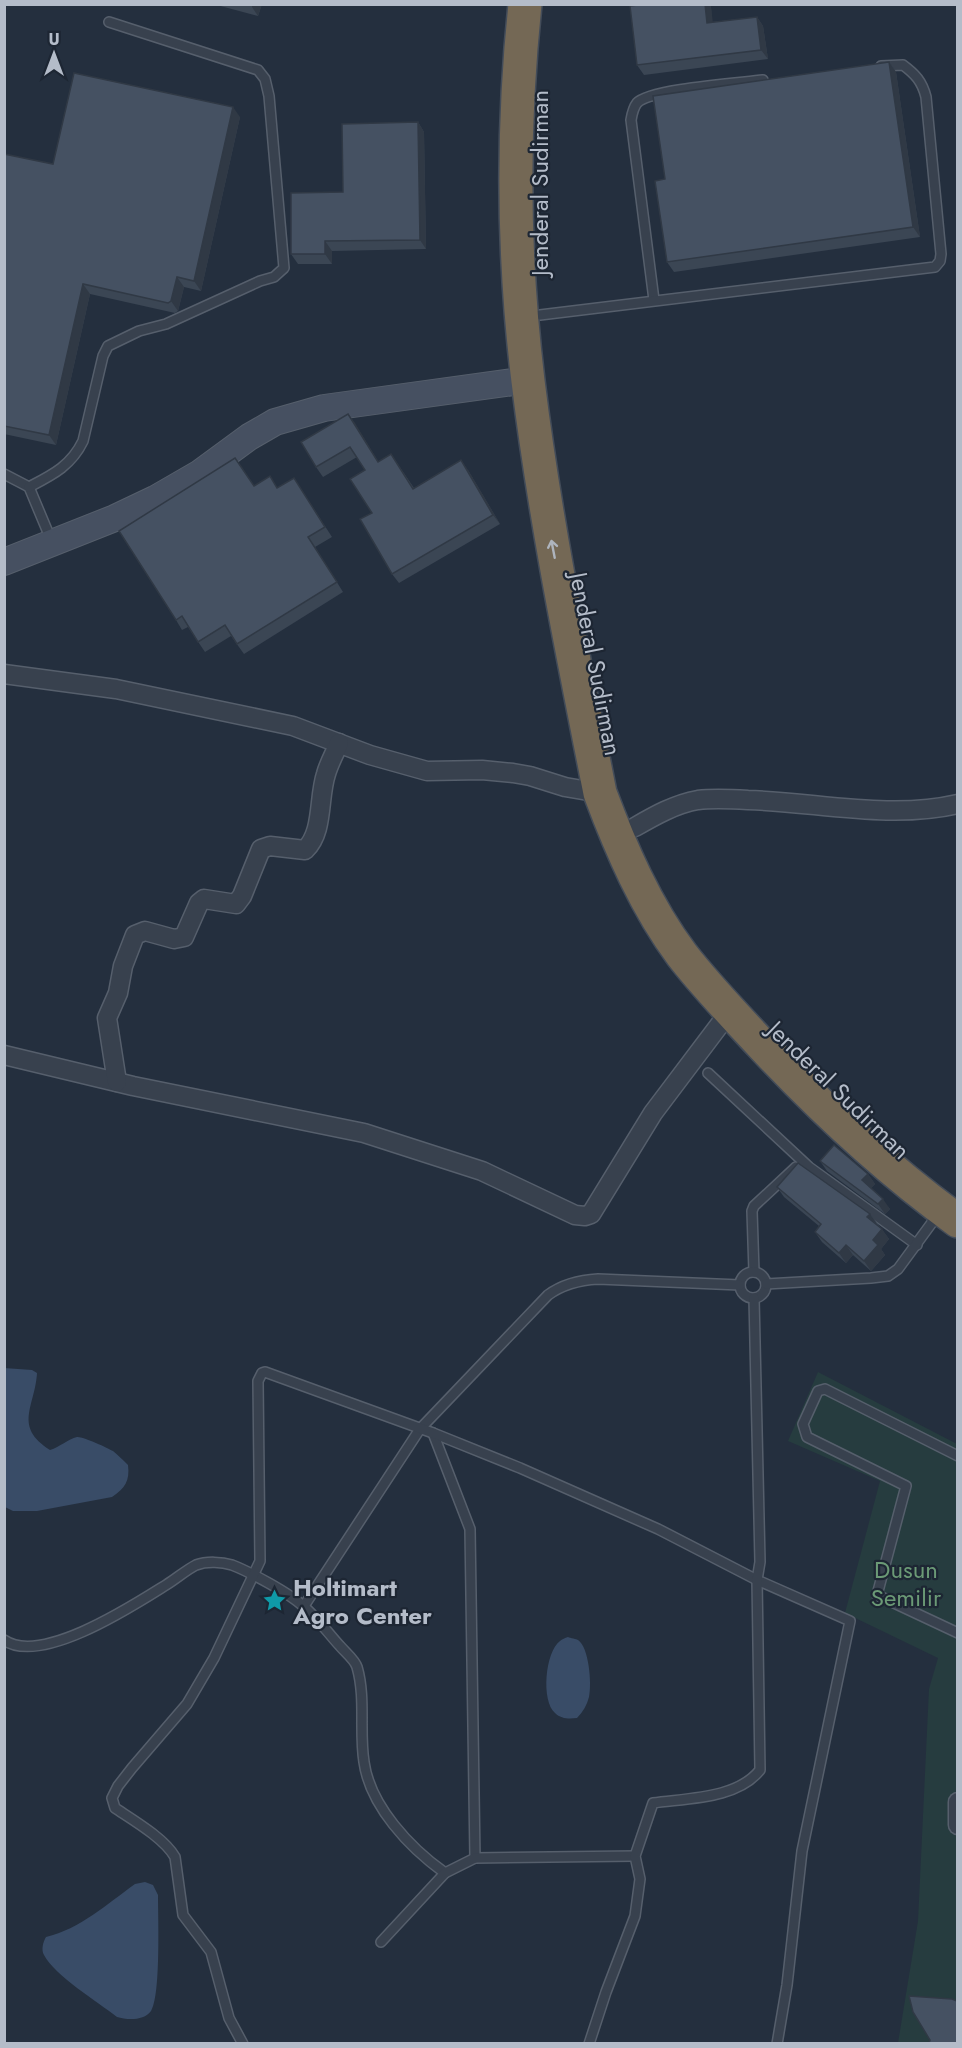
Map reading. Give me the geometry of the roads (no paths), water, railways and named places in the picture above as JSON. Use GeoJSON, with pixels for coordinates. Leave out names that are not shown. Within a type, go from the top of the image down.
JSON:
{"type":"FeatureCollection","features":[{"type":"Feature","properties":{"kind":"highway"},"geometry":{"type":"LineString","coordinates":[[525,4],[516,124],[516,200],[528,380],[547,520],[600,793],[615,834],[646,900],[682,955],[730,1011],[835,1118],[952,1206]]}},
{"type":"Feature","properties":{"kind":"highway","name":"Jenderal Sudirman"},"geometry":{"type":"LineString","coordinates":[[545,4],[541,34],[535,200],[540,315],[550,402],[603,713],[616,771],[634,827],[665,891],[698,942],[737,989],[847,1104],[952,1206]]}},
{"type":"Feature","properties":{"kind":"street"},"geometry":{"type":"LineString","coordinates":[[4,562],[115,518],[155,499],[200,473],[260,430],[283,420],[324,408],[371,400],[528,380]]}},
{"type":"Feature","properties":{"kind":"street"},"geometry":{"type":"LineString","coordinates":[[4,674],[116,689],[293,726],[370,755],[427,771],[482,770],[513,773],[565,787],[600,793]]}},
{"type":"Feature","properties":{"kind":"street"},"geometry":{"type":"LineString","coordinates":[[117,1082],[107,1018],[118,993],[123,966],[135,935],[145,931],[174,939],[184,937],[199,903],[204,900],[236,904],[242,896],[261,849],[270,846],[304,850],[311,844],[316,832],[326,773],[339,743]]}},
{"type":"Feature","properties":{"kind":"street"},"geometry":{"type":"LineString","coordinates":[[634,827],[657,814],[683,805],[714,799],[770,800],[906,811],[957,804]]}},
{"type":"Feature","properties":{"kind":"street"},"geometry":{"type":"LineString","coordinates":[[4,1055],[117,1082],[364,1133],[482,1171],[575,1215],[585,1216],[591,1214],[653,1113],[730,1011]]}},
{"type":"Feature","properties":{"kind":"street"},"geometry":{"type":"LineString","coordinates":[[957,1802],[957,1825]]}},
{"type":"Feature","properties":{"kind":"lane"},"geometry":{"type":"LineString","coordinates":[[29,486],[58,472],[77,453],[83,441],[103,356],[108,346],[139,331],[166,324],[260,281],[274,277],[284,268],[269,96],[265,79],[258,70],[110,22]]}},
{"type":"Feature","properties":{"kind":"lane"},"geometry":{"type":"LineString","coordinates":[[540,315],[935,267],[940,261],[941,254],[923,85],[916,75],[903,64],[868,67]]}},
{"type":"Feature","properties":{"kind":"lane"},"geometry":{"type":"LineString","coordinates":[[654,300],[631,120],[632,111],[638,102],[646,97],[673,91],[767,80]]}},
{"type":"Feature","properties":{"kind":"lane"},"geometry":{"type":"LineString","coordinates":[[4,474],[29,486],[52,542]]}},
{"type":"Feature","properties":{"kind":"lane"},"geometry":{"type":"LineString","coordinates":[[708,1073],[802,1160],[917,1245]]}},
{"type":"Feature","properties":{"kind":"lane"},"geometry":{"type":"LineString","coordinates":[[754,1272],[752,1211],[754,1206],[802,1160]]}},
{"type":"Feature","properties":{"kind":"lane"},"geometry":{"type":"LineString","coordinates":[[766,1284],[881,1278],[898,1269],[952,1206]]}},
{"type":"Feature","properties":{"kind":"lane"},"geometry":{"type":"LineString","coordinates":[[754,1272],[764,1277],[766,1284],[761,1295],[754,1298],[746,1296],[740,1285],[746,1274],[754,1272]]}},
{"type":"Feature","properties":{"kind":"lane"},"geometry":{"type":"LineString","coordinates":[[304,1606],[420,1429],[548,1295],[563,1286],[582,1280],[598,1279],[740,1285]]}},
{"type":"Feature","properties":{"kind":"lane"},"geometry":{"type":"LineString","coordinates":[[590,2043],[634,1916],[640,1879],[634,1856],[653,1803],[732,1791],[753,1779],[760,1770],[757,1580],[760,1562],[754,1298]]}},
{"type":"Feature","properties":{"kind":"lane"},"geometry":{"type":"LineString","coordinates":[[243,2043],[229,2018],[211,1952],[183,1915],[175,1857],[141,1826],[115,1808],[111,1798],[132,1768],[186,1704],[214,1658],[260,1561],[258,1381],[265,1372],[433,1433],[520,1468],[647,1524],[757,1580],[850,1621],[802,1851],[787,1985],[777,2043]]}},
{"type":"Feature","properties":{"kind":"lane"},"geometry":{"type":"LineString","coordinates":[[957,1456],[825,1389],[818,1391],[803,1424],[807,1437],[906,1486],[877,1595],[957,1633]]}},
{"type":"Feature","properties":{"kind":"lane"},"geometry":{"type":"LineString","coordinates":[[433,1433],[470,1528],[475,1858]]}},
{"type":"Feature","properties":{"kind":"lane"},"geometry":{"type":"LineString","coordinates":[[4,1640],[8,1643],[30,1647],[59,1641],[97,1626],[138,1603],[196,1565],[222,1563],[254,1575],[304,1606],[357,1665],[361,1695],[363,1762],[368,1783],[375,1797],[407,1841],[422,1857],[445,1873]]}},
{"type":"Feature","properties":{"kind":"lane"},"geometry":{"type":"LineString","coordinates":[[381,1942],[445,1873],[475,1858],[634,1856]]}},
{"type":"Feature","properties":{"kind":"water"},"geometry":{"type":"Polygon","coordinates":[[[4,1368],[32,1370],[37,1373],[29,1424],[32,1433],[39,1441],[50,1450],[80,1437],[113,1451],[128,1465],[126,1484],[120,1490],[112,1497],[37,1511],[13,1511],[5,1507],[4,1368]]]}},
{"type":"Feature","properties":{"kind":"water"},"geometry":{"type":"Polygon","coordinates":[[[568,1637],[582,1644],[589,1666],[589,1697],[577,1718],[557,1715],[551,1707],[546,1688],[551,1655],[560,1641],[568,1637]]]}},
{"type":"Feature","properties":{"kind":"water"},"geometry":{"type":"Polygon","coordinates":[[[145,1882],[153,1885],[158,1895],[156,1990],[154,2003],[148,2014],[140,2018],[126,2019],[117,2017],[66,1979],[49,1963],[43,1953],[43,1946],[46,1937],[82,1922],[135,1884],[145,1882]]]}},
{"type":"Feature","properties":{"kind":"place","name":"Holtimart Agro Center"},"geometry":{"type":"Point","coordinates":[275,1601]}},
{"type":"Feature","properties":{"kind":"park label","name":"Dusun Semilir"},"geometry":{"type":"Point","coordinates":[906,1583]}}]}
